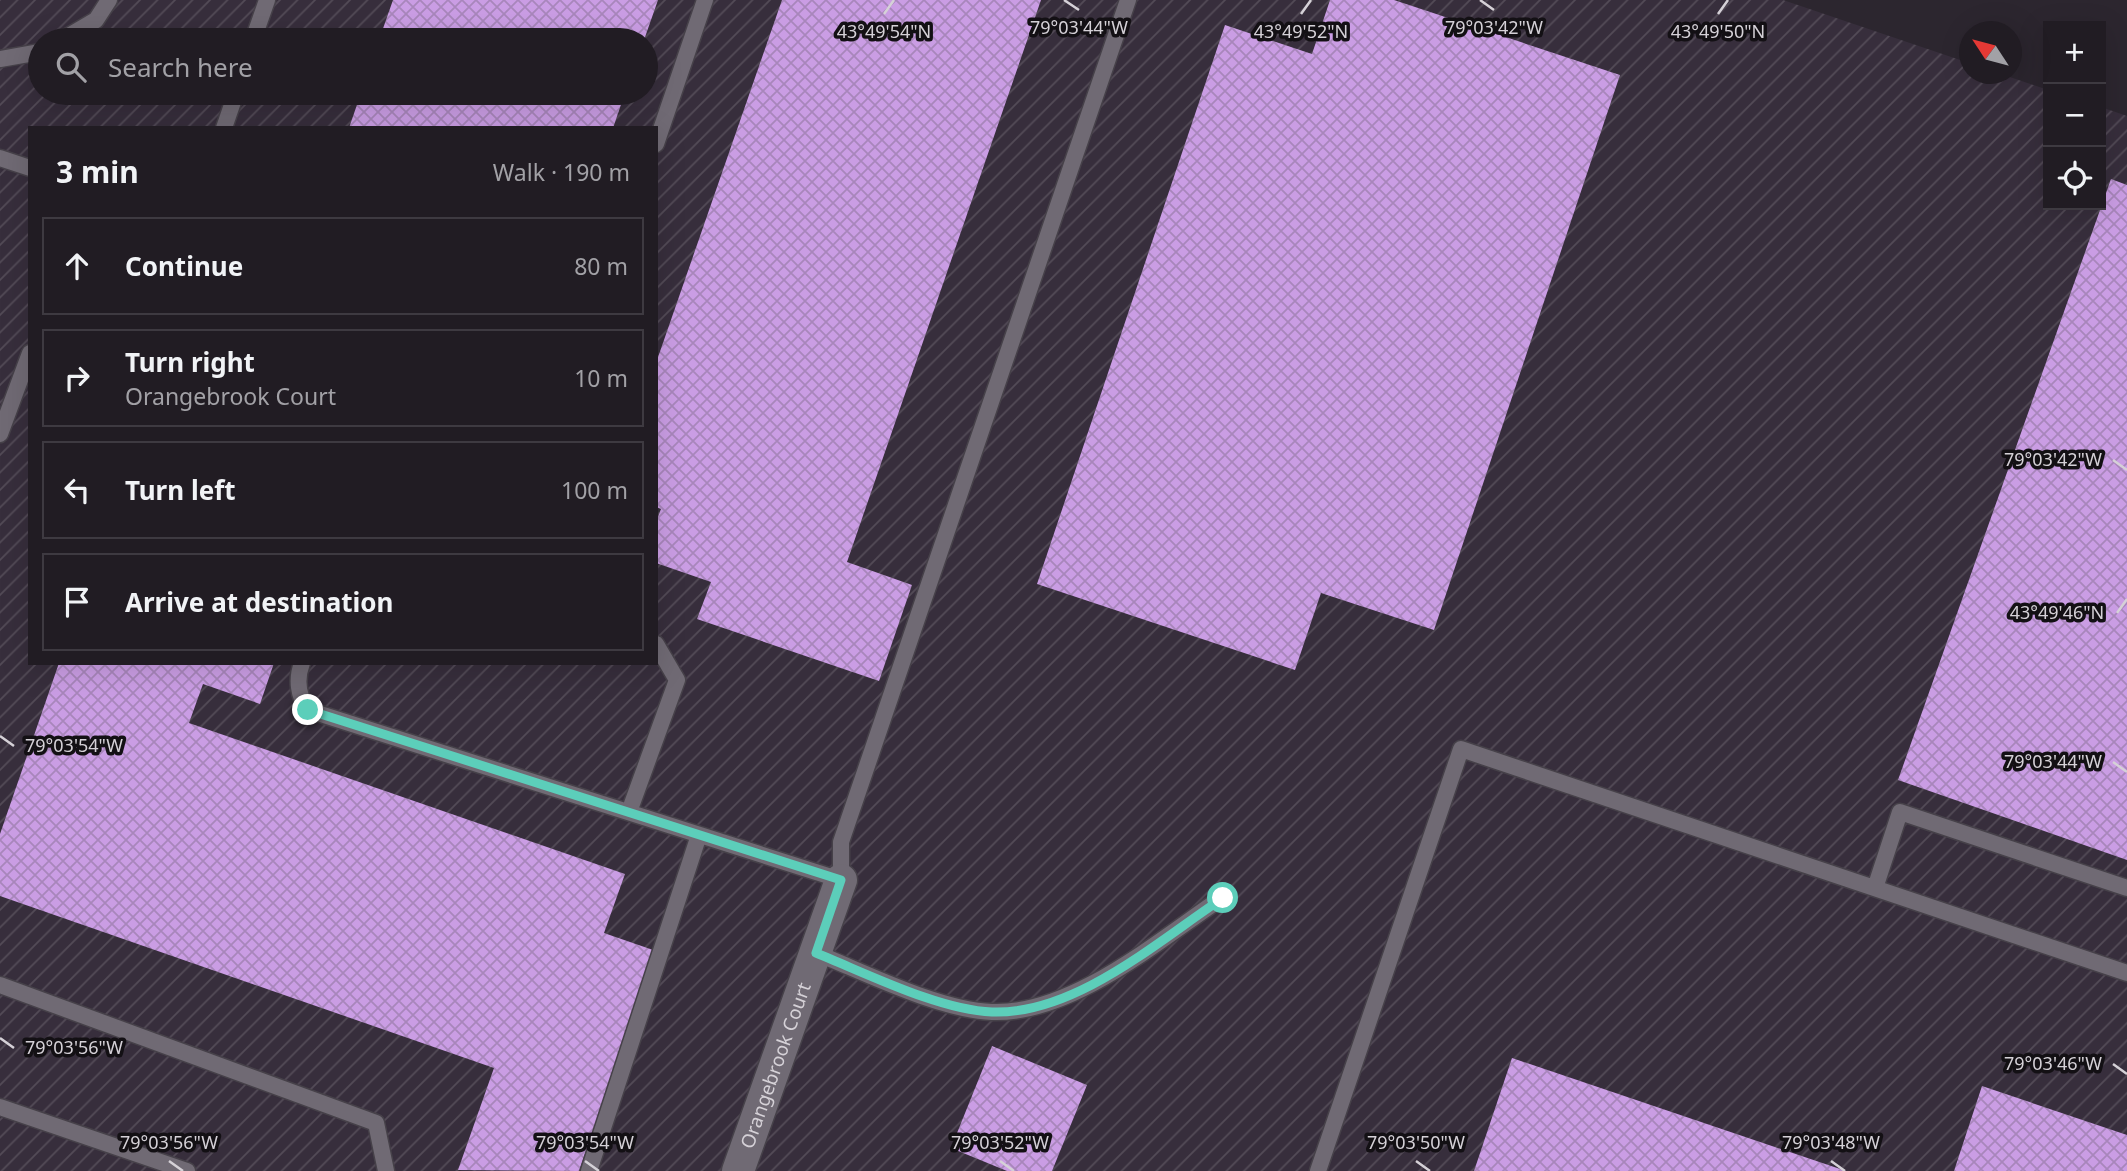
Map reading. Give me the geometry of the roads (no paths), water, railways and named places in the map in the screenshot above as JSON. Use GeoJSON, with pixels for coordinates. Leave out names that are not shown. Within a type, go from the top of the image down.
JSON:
{"type":"FeatureCollection","features":[{"type":"Feature","properties":{"kind":"street","name":"Orangebrook Court"},"geometry":{"type":"LineString","coordinates":[[738,1171],[841,880]]}},
{"type":"Feature","properties":{"kind":"lane"},"geometry":{"type":"LineString","coordinates":[[82,28],[96,20],[109,0]]}},
{"type":"Feature","properties":{"kind":"lane"},"geometry":{"type":"LineString","coordinates":[[258,28],[267,0]]}},
{"type":"Feature","properties":{"kind":"lane"},"geometry":{"type":"LineString","coordinates":[[658,138],[705,0]]}},
{"type":"Feature","properties":{"kind":"lane"},"geometry":{"type":"LineString","coordinates":[[301,665],[298,674],[301,700],[308,710],[841,880],[841,842],[1128,0]]}},
{"type":"Feature","properties":{"kind":"lane"},"geometry":{"type":"LineString","coordinates":[[0,59],[28,54]]}},
{"type":"Feature","properties":{"kind":"lane"},"geometry":{"type":"LineString","coordinates":[[225,126],[232,105]]}},
{"type":"Feature","properties":{"kind":"lane"},"geometry":{"type":"LineString","coordinates":[[0,158],[28,168]]}},
{"type":"Feature","properties":{"kind":"lane"},"geometry":{"type":"LineString","coordinates":[[0,434],[28,358]]}},
{"type":"Feature","properties":{"kind":"lane"},"geometry":{"type":"LineString","coordinates":[[629,813],[677,680],[658,647]]}},
{"type":"Feature","properties":{"kind":"lane"},"geometry":{"type":"LineString","coordinates":[[1318,1171],[1461,749],[2127,973]]}},
{"type":"Feature","properties":{"kind":"lane"},"geometry":{"type":"LineString","coordinates":[[1875,888],[1900,813],[2127,888]]}},
{"type":"Feature","properties":{"kind":"lane"},"geometry":{"type":"LineString","coordinates":[[589,1171],[699,835]]}},
{"type":"Feature","properties":{"kind":"lane"},"geometry":{"type":"LineString","coordinates":[[816,953],[912,991],[957,1004],[992,1012],[1025,1008],[1087,989],[1223,898]]}},
{"type":"Feature","properties":{"kind":"lane"},"geometry":{"type":"LineString","coordinates":[[0,985],[376,1122],[386,1171]]}},
{"type":"Feature","properties":{"kind":"lane"},"geometry":{"type":"LineString","coordinates":[[0,1107],[187,1171]]}}]}
